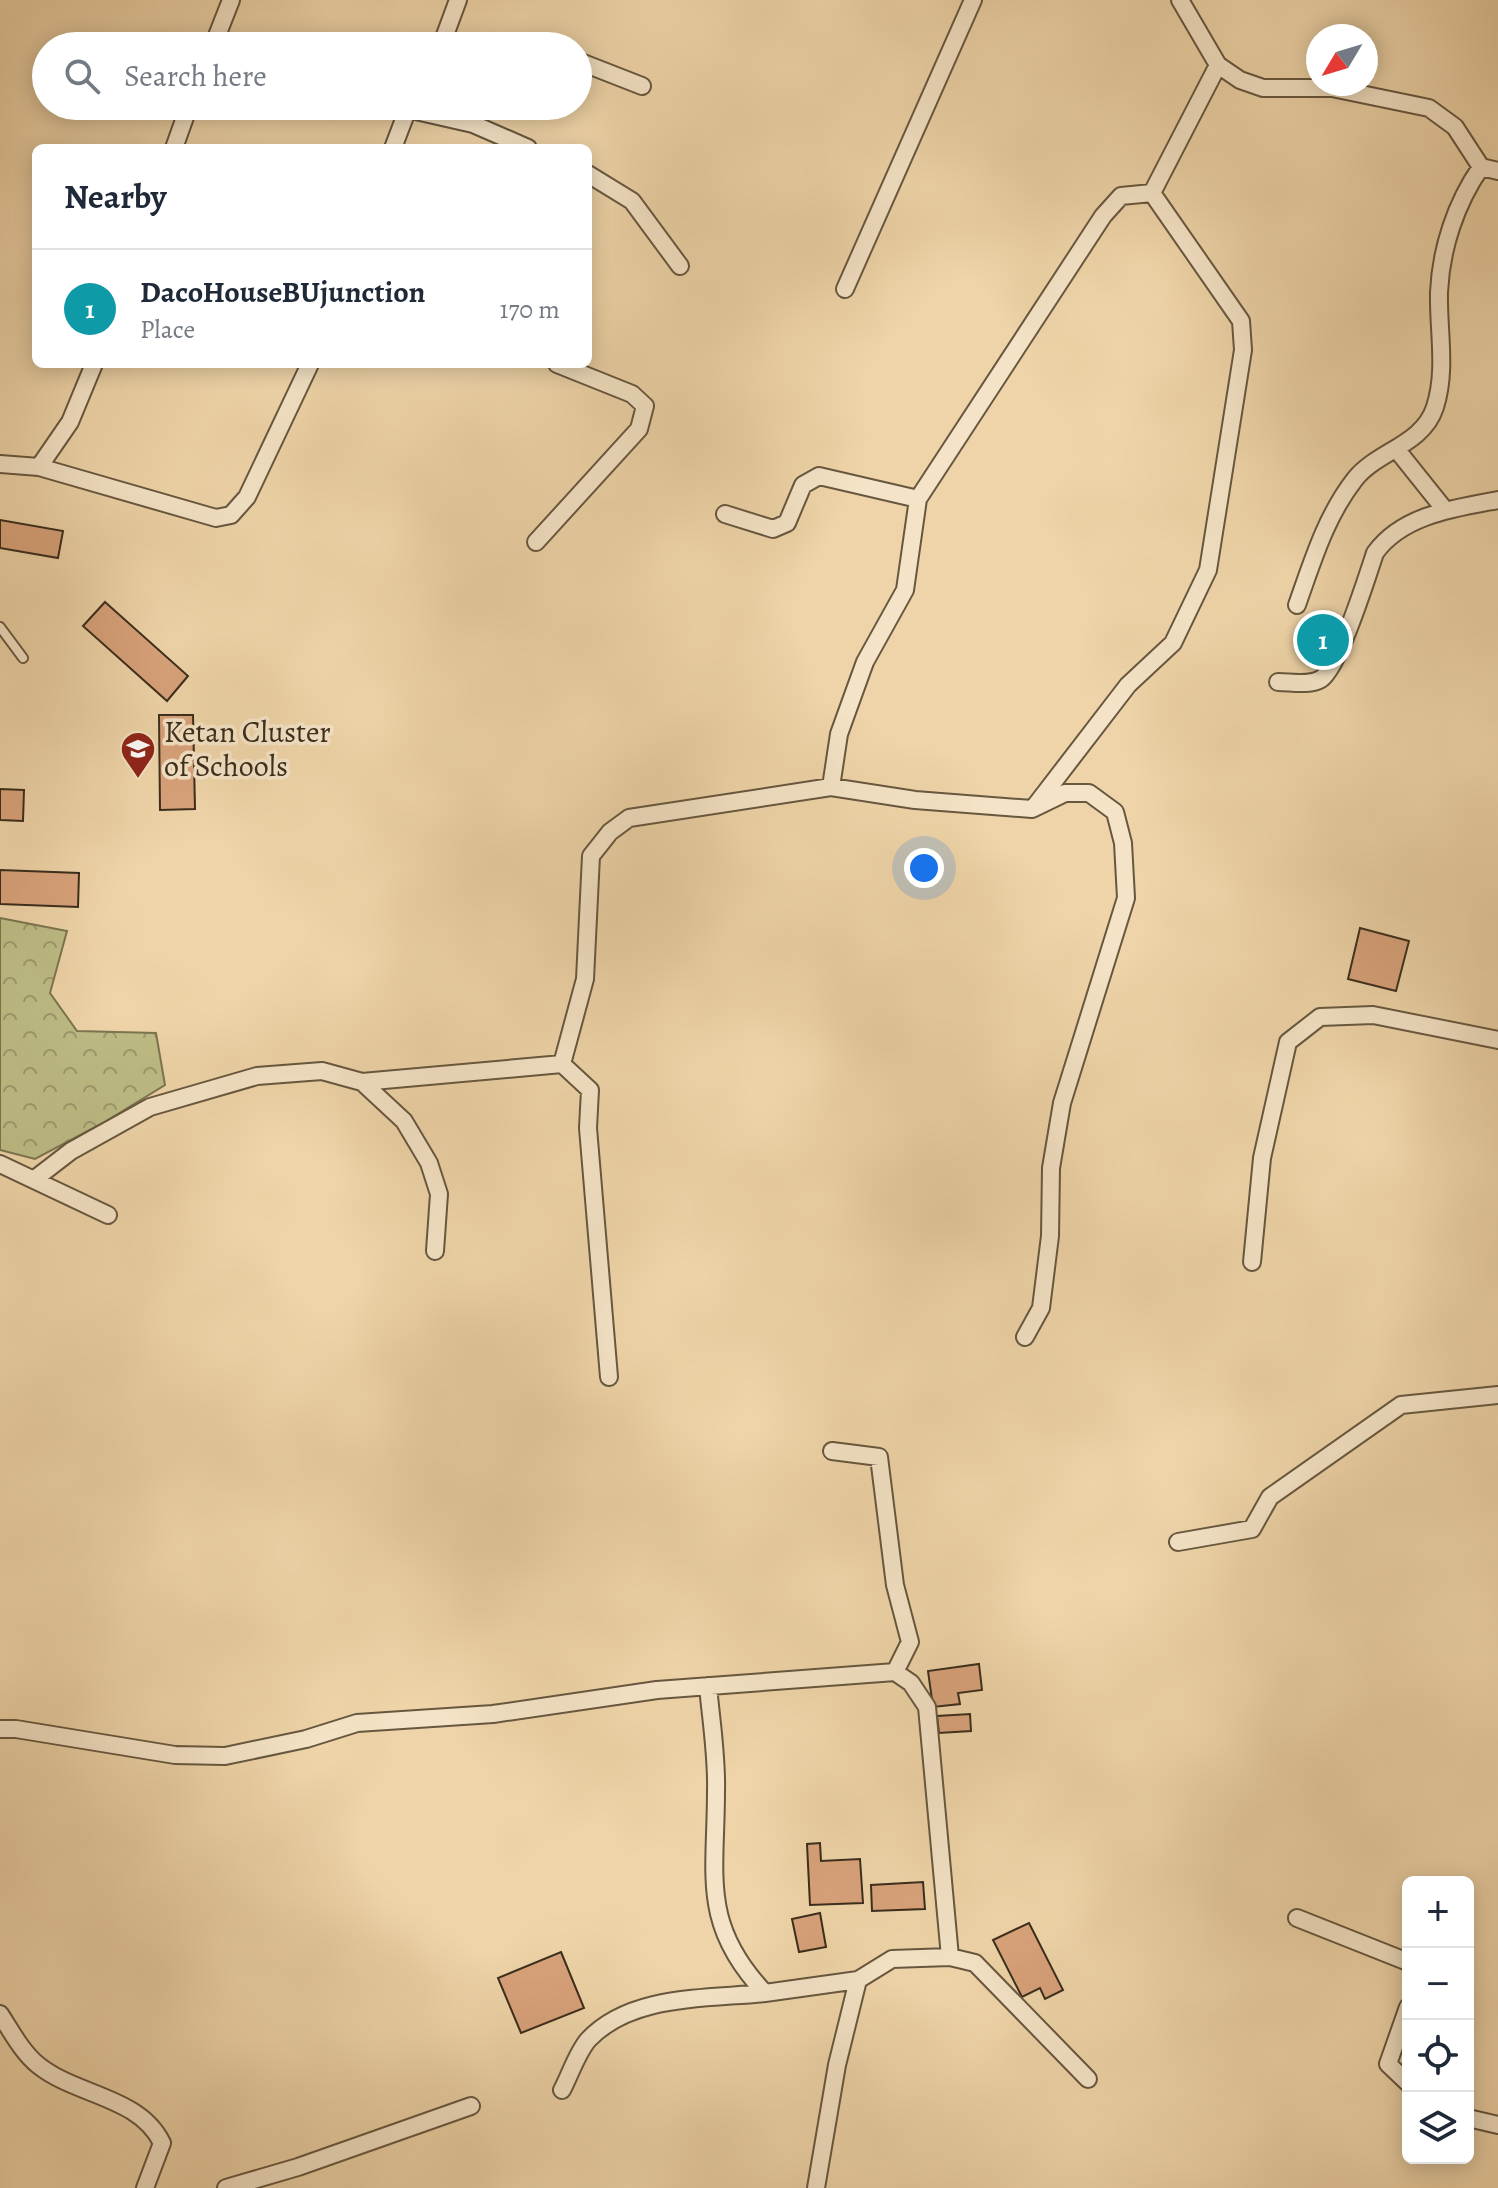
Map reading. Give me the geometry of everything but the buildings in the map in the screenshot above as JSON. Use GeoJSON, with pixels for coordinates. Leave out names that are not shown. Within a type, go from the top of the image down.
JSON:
{"type":"FeatureCollection","features":[{"type":"Feature","properties":{"kind":"street"},"geometry":{"type":"LineString","coordinates":[[218,32],[231,0]]}},
{"type":"Feature","properties":{"kind":"street"},"geometry":{"type":"LineString","coordinates":[[446,32],[458,0]]}},
{"type":"Feature","properties":{"kind":"street"},"geometry":{"type":"LineString","coordinates":[[845,289],[973,0]]}},
{"type":"Feature","properties":{"kind":"street"},"geometry":{"type":"LineString","coordinates":[[1180,0],[1218,65],[1240,80],[1263,88],[1332,88],[1429,108],[1455,127],[1481,167],[1498,171]]}},
{"type":"Feature","properties":{"kind":"street"},"geometry":{"type":"LineString","coordinates":[[1152,193],[1218,65]]}},
{"type":"Feature","properties":{"kind":"street"},"geometry":{"type":"LineString","coordinates":[[592,66],[642,86]]}},
{"type":"Feature","properties":{"kind":"street"},"geometry":{"type":"LineString","coordinates":[[175,144],[184,120]]}},
{"type":"Feature","properties":{"kind":"street"},"geometry":{"type":"LineString","coordinates":[[394,144],[404,120]]}},
{"type":"Feature","properties":{"kind":"street"},"geometry":{"type":"LineString","coordinates":[[457,120],[519,144]]}},
{"type":"Feature","properties":{"kind":"street"},"geometry":{"type":"LineString","coordinates":[[1297,605],[1329,516],[1358,475],[1419,432],[1435,409],[1442,336],[1439,291],[1448,236],[1464,191],[1481,167]]}},
{"type":"Feature","properties":{"kind":"street"},"geometry":{"type":"LineString","coordinates":[[592,176],[632,201],[680,266]]}},
{"type":"Feature","properties":{"kind":"street"},"geometry":{"type":"LineString","coordinates":[[831,787],[839,734],[865,662],[905,590],[918,499],[1103,216],[1121,196],[1152,193]]}},
{"type":"Feature","properties":{"kind":"street"},"geometry":{"type":"LineString","coordinates":[[1032,809],[1128,685],[1173,643],[1208,570],[1243,350],[1241,321],[1152,193]]}},
{"type":"Feature","properties":{"kind":"street"},"geometry":{"type":"LineString","coordinates":[[39,467],[70,422],[92,368]]}},
{"type":"Feature","properties":{"kind":"street"},"geometry":{"type":"LineString","coordinates":[[0,464],[39,467],[216,518],[231,515],[247,497],[308,368]]}},
{"type":"Feature","properties":{"kind":"street"},"geometry":{"type":"LineString","coordinates":[[536,542],[639,429],[645,406],[632,394],[567,368]]}},
{"type":"Feature","properties":{"kind":"street"},"geometry":{"type":"LineString","coordinates":[[1397,450],[1445,510]]}},
{"type":"Feature","properties":{"kind":"street"},"geometry":{"type":"LineString","coordinates":[[725,514],[773,529],[787,523],[803,485],[819,476],[918,499]]}},
{"type":"Feature","properties":{"kind":"street"},"geometry":{"type":"LineString","coordinates":[[1278,682],[1309,683],[1325,676],[1375,553],[1385,539],[1401,528],[1445,510],[1498,500]]}},
{"type":"Feature","properties":{"kind":"street"},"geometry":{"type":"LineString","coordinates":[[562,1064],[585,979],[591,856],[610,832],[629,818],[831,787],[915,800],[1032,809],[1065,793],[1089,793],[1115,812],[1123,843],[1126,898],[1062,1103],[1051,1168],[1050,1236],[1041,1308],[1025,1337]]}},
{"type":"Feature","properties":{"kind":"street"},"geometry":{"type":"LineString","coordinates":[[1252,1262],[1262,1158],[1288,1042],[1320,1017],[1373,1015],[1498,1040]]}},
{"type":"Feature","properties":{"kind":"street"},"geometry":{"type":"LineString","coordinates":[[36,1178],[71,1151],[150,1107],[257,1076],[322,1071],[362,1082],[562,1064],[590,1090],[588,1128],[609,1377]]}},
{"type":"Feature","properties":{"kind":"street"},"geometry":{"type":"LineString","coordinates":[[362,1082],[404,1121],[429,1163],[439,1194],[435,1251]]}},
{"type":"Feature","properties":{"kind":"street"},"geometry":{"type":"LineString","coordinates":[[0,1164],[36,1178],[108,1215]]}},
{"type":"Feature","properties":{"kind":"street"},"geometry":{"type":"LineString","coordinates":[[1178,1542],[1252,1529],[1270,1497],[1401,1405],[1498,1395]]}},
{"type":"Feature","properties":{"kind":"street"},"geometry":{"type":"LineString","coordinates":[[832,1451],[879,1457],[895,1585],[910,1642],[895,1672]]}},
{"type":"Feature","properties":{"kind":"street"},"geometry":{"type":"LineString","coordinates":[[0,1729],[175,1755],[225,1756],[306,1739],[357,1723],[493,1714],[708,1686],[895,1672],[911,1683],[927,1707],[950,1957]]}},
{"type":"Feature","properties":{"kind":"street"},"geometry":{"type":"LineString","coordinates":[[708,1686],[716,1789],[712,1871],[720,1922],[745,1972],[765,1993]]}},
{"type":"Feature","properties":{"kind":"street"},"geometry":{"type":"LineString","coordinates":[[1297,1918],[1402,1960]]}},
{"type":"Feature","properties":{"kind":"street"},"geometry":{"type":"LineString","coordinates":[[562,2090],[588,2041],[620,2018],[658,2003],[858,1980],[892,1959],[950,1957],[975,1963],[985,1971],[1088,2079]]}},
{"type":"Feature","properties":{"kind":"street"},"geometry":{"type":"LineString","coordinates":[[816,2188],[837,2065],[858,1980]]}},
{"type":"Feature","properties":{"kind":"street"},"geometry":{"type":"LineString","coordinates":[[0,2014],[36,2064],[67,2083],[152,2123],[162,2143],[145,2188]]}},
{"type":"Feature","properties":{"kind":"street"},"geometry":{"type":"LineString","coordinates":[[1402,2024],[1388,2064],[1402,2077]]}},
{"type":"Feature","properties":{"kind":"street"},"geometry":{"type":"LineString","coordinates":[[226,2188],[298,2167],[471,2106]]}},
{"type":"Feature","properties":{"kind":"street"},"geometry":{"type":"LineString","coordinates":[[1474,2119],[1498,2125]]}},
{"type":"Feature","properties":{"kind":"lane"},"geometry":{"type":"LineString","coordinates":[[0,627],[23,658]]}},
{"type":"Feature","properties":{"kind":"green space"},"geometry":{"type":"Polygon","coordinates":[[[0,918],[67,931],[50,993],[77,1031],[156,1033],[165,1085],[35,1159],[0,1150],[0,918]]]}},
{"type":"Feature","properties":{"kind":"place","name":"DacoHouseBUjunction"},"geometry":{"type":"Point","coordinates":[1323,640]}},
{"type":"Feature","properties":{"kind":"place","name":"Ketan Cluster of Schools"},"geometry":{"type":"Point","coordinates":[138,780]}}]}
